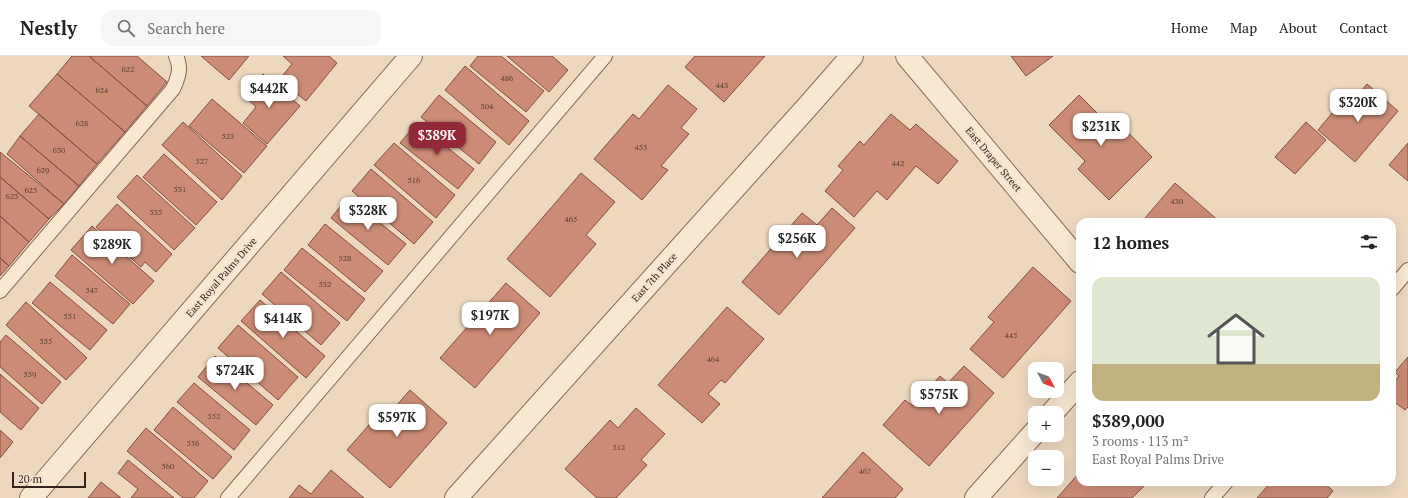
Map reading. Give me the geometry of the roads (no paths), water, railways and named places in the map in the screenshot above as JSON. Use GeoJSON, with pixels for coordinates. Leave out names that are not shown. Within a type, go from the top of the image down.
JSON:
{"type":"FeatureCollection","features":[{"type":"Feature","properties":{"kind":"street","name":"East Royal Palms Drive"},"geometry":{"type":"LineString","coordinates":[[31,498],[411,56]]}},
{"type":"Feature","properties":{"kind":"street","name":"East 7th Place"},"geometry":{"type":"LineString","coordinates":[[456,498],[809,106],[852,56]]}},
{"type":"Feature","properties":{"kind":"street","name":"East Draper Street"},"geometry":{"type":"LineString","coordinates":[[907,56],[1076,257]]}},
{"type":"Feature","properties":{"kind":"street"},"geometry":{"type":"LineString","coordinates":[[1058,406],[1076,386]]}},
{"type":"Feature","properties":{"kind":"street"},"geometry":{"type":"LineString","coordinates":[[976,498],[1028,440]]}},
{"type":"Feature","properties":{"kind":"lane"},"geometry":{"type":"LineString","coordinates":[[0,291],[173,89],[178,77],[179,66],[176,56]]}},
{"type":"Feature","properties":{"kind":"lane"},"geometry":{"type":"LineString","coordinates":[[228,498],[605,56]]}},
{"type":"Feature","properties":{"kind":"lane"},"geometry":{"type":"LineString","coordinates":[[1396,284],[1408,270]]}},
{"type":"Feature","properties":{"kind":"lane"},"geometry":{"type":"LineString","coordinates":[[1212,498],[1222,486]]}}]}
